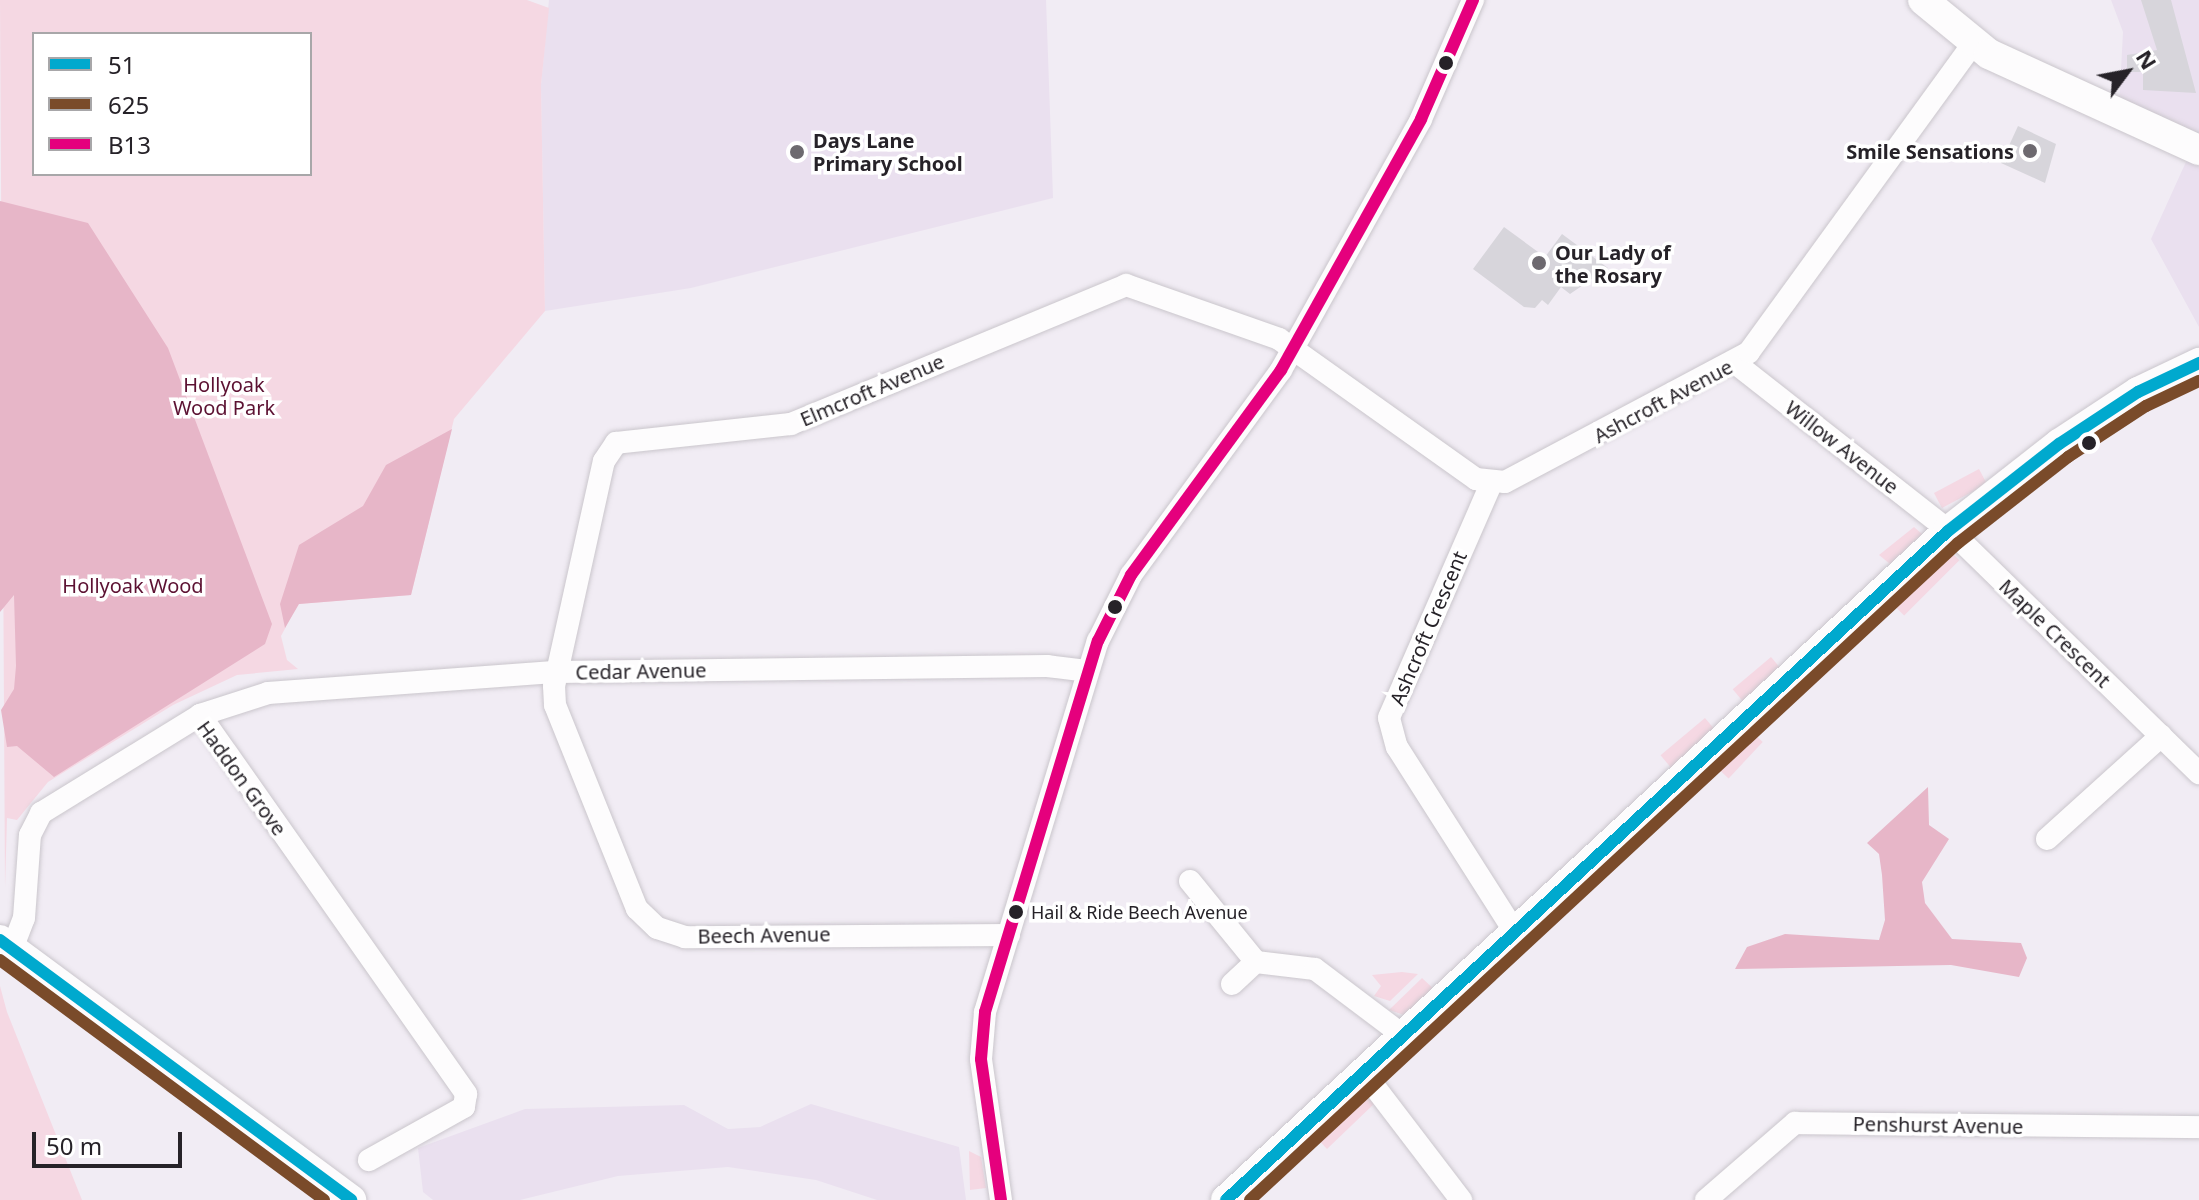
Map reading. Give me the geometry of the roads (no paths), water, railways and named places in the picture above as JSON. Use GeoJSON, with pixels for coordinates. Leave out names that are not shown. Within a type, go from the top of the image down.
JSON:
{"type":"FeatureCollection","features":[{"type":"Feature","properties":{"kind":"street"},"geometry":{"type":"LineString","coordinates":[[1001,1200],[981,1039],[1087,671],[1126,582],[1267,393],[1421,119],[1473,0]]}},
{"type":"Feature","properties":{"kind":"street"},"geometry":{"type":"LineString","coordinates":[[1923,0],[1973,44],[2199,150]]}},
{"type":"Feature","properties":{"kind":"street","name":"Ashcroft Avenue"},"geometry":{"type":"LineString","coordinates":[[1491,484],[1522,476],[1735,363],[1766,334],[1973,44]]}},
{"type":"Feature","properties":{"kind":"street","name":"Elmcroft Avenue"},"geometry":{"type":"LineString","coordinates":[[557,672],[604,461],[622,440],[791,424],[1126,285],[1292,349]]}},
{"type":"Feature","properties":{"kind":"street"},"geometry":{"type":"LineString","coordinates":[[1292,349],[1491,484]]}},
{"type":"Feature","properties":{"kind":"street","name":"Willow Avenue"},"geometry":{"type":"LineString","coordinates":[[1735,363],[1948,531]]}},
{"type":"Feature","properties":{"kind":"street"},"geometry":{"type":"LineString","coordinates":[[1226,1200],[1948,531],[2059,444],[2138,392],[2199,363]]}},
{"type":"Feature","properties":{"kind":"street","name":"Ashcroft Crescent"},"geometry":{"type":"LineString","coordinates":[[1491,484],[1389,718],[1397,747],[1516,934]]}},
{"type":"Feature","properties":{"kind":"street","name":"Maple Crescent"},"geometry":{"type":"LineString","coordinates":[[1948,531],[2199,773]]}},
{"type":"Feature","properties":{"kind":"street","name":"Cedar Avenue"},"geometry":{"type":"LineString","coordinates":[[200,715],[268,693],[557,672],[1047,666],[1087,671]]}},
{"type":"Feature","properties":{"kind":"street","name":"Beech Avenue"},"geometry":{"type":"LineString","coordinates":[[557,672],[555,705],[631,896],[657,928],[685,937],[1009,935]]}},
{"type":"Feature","properties":{"kind":"street","name":"Haddon Grove"},"geometry":{"type":"LineString","coordinates":[[6,945],[24,918],[30,835],[41,813],[200,715],[466,1094],[464,1107],[401,1137],[369,1160]]}},
{"type":"Feature","properties":{"kind":"street"},"geometry":{"type":"LineString","coordinates":[[2047,839],[2161,736]]}},
{"type":"Feature","properties":{"kind":"street"},"geometry":{"type":"LineString","coordinates":[[1190,881],[1256,962],[1324,972],[1404,1036]]}},
{"type":"Feature","properties":{"kind":"street"},"geometry":{"type":"LineString","coordinates":[[6,945],[351,1200]]}},
{"type":"Feature","properties":{"kind":"street"},"geometry":{"type":"LineString","coordinates":[[1232,984],[1256,962]]}},
{"type":"Feature","properties":{"kind":"street"},"geometry":{"type":"LineString","coordinates":[[1364,1073],[1461,1200]]}},
{"type":"Feature","properties":{"kind":"street","name":"Penshurst Avenue"},"geometry":{"type":"LineString","coordinates":[[1706,1200],[1795,1123],[2199,1127]]}},
{"type":"Feature","properties":{"kind":"place","name":"Smile Sensations"},"geometry":{"type":"Point","coordinates":[2030,151]}},
{"type":"Feature","properties":{"kind":"place","name":"Days Lane Primary School"},"geometry":{"type":"Point","coordinates":[797,152]}},
{"type":"Feature","properties":{"kind":"place","name":"Our Lady of the Rosary"},"geometry":{"type":"Point","coordinates":[1539,263]}},
{"type":"Feature","properties":{"kind":"place","name":"Hail & Ride Beech Avenue"},"geometry":{"type":"Point","coordinates":[1016,912]}},
{"type":"Feature","properties":{"kind":"park label","name":"Hollyoak Wood Park"},"geometry":{"type":"Point","coordinates":[224,396]}},
{"type":"Feature","properties":{"kind":"park label","name":"Hollyoak Wood"},"geometry":{"type":"Point","coordinates":[133,585]}}]}
